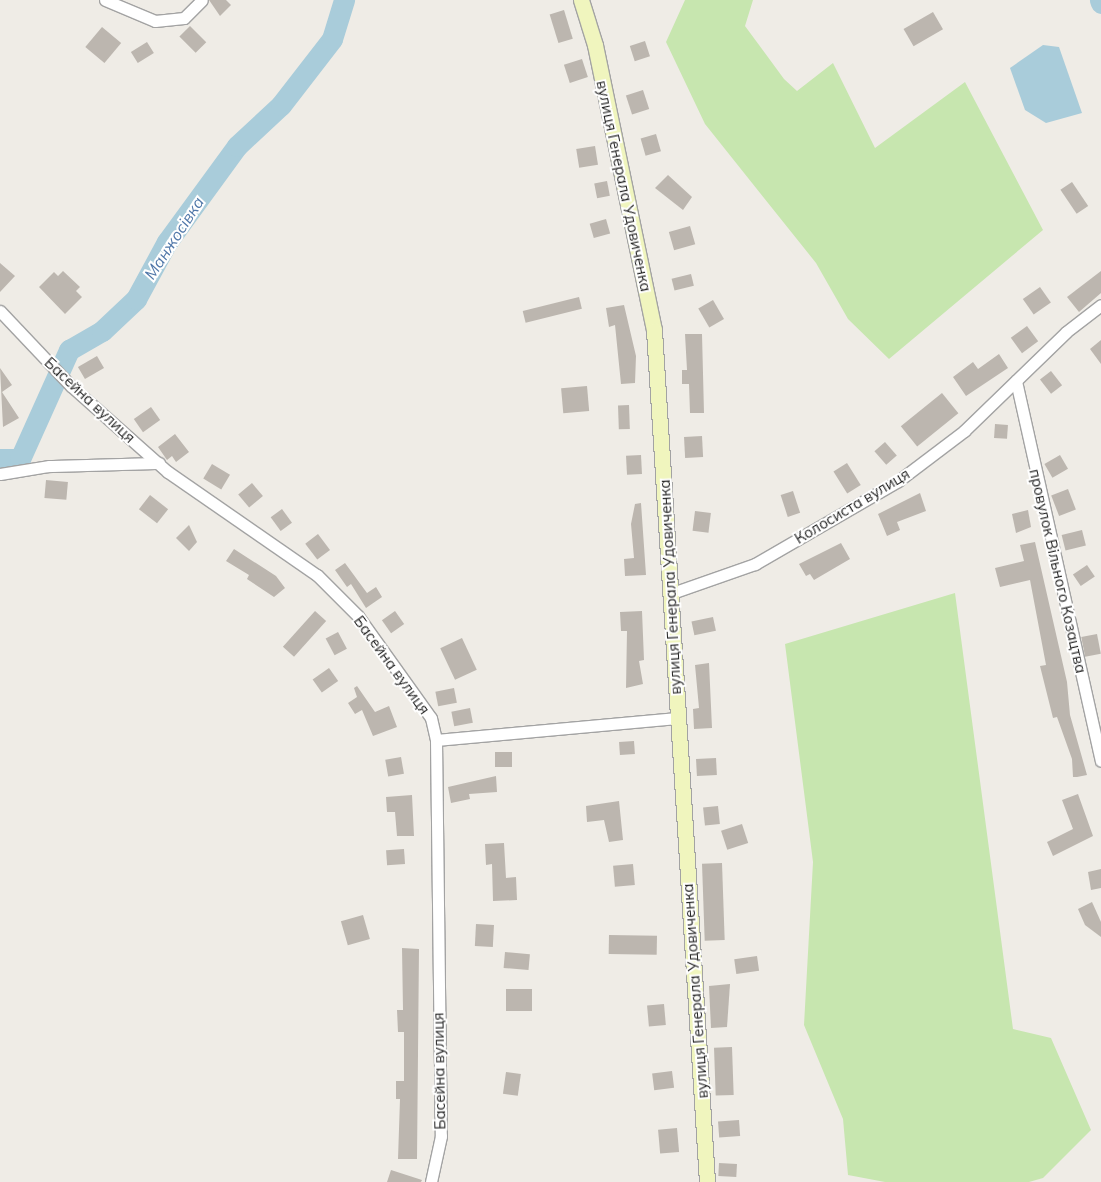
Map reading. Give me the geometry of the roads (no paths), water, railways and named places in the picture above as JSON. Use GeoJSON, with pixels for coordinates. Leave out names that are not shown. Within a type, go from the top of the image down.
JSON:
{"type":"FeatureCollection","features":[{"type":"Feature","properties":{"kind":"main road","name":"вулиця Генерала Удовиченка"},"geometry":{"type":"LineString","coordinates":[[581,0],[595,45],[654,330],[672,593],[677,718],[707,1182]]}},
{"type":"Feature","properties":{"kind":"street"},"geometry":{"type":"LineString","coordinates":[[105,0],[155,21],[184,18],[202,0]]}},
{"type":"Feature","properties":{"kind":"street","name":"Колосиста вулиця"},"geometry":{"type":"LineString","coordinates":[[672,593],[755,564],[898,481],[964,431],[1066,332],[1101,305]]}},
{"type":"Feature","properties":{"kind":"street","name":"Басейна вулиця"},"geometry":{"type":"LineString","coordinates":[[0,311],[71,386],[159,464],[317,575],[351,609],[418,697],[431,718],[436,740],[441,1136],[431,1182]]}},
{"type":"Feature","properties":{"kind":"street","name":"провулок Вільного Козацтва"},"geometry":{"type":"LineString","coordinates":[[1016,381],[1101,761]]}},
{"type":"Feature","properties":{"kind":"street"},"geometry":{"type":"LineString","coordinates":[[0,474],[49,466],[159,464]]}},
{"type":"Feature","properties":{"kind":"street"},"geometry":{"type":"LineString","coordinates":[[436,740],[677,718]]}},
{"type":"Feature","properties":{"kind":"water"},"geometry":{"type":"Polygon","coordinates":[[[1043,45],[1059,47],[1082,113],[1046,123],[1025,110],[1010,68],[1043,45]]]}},
{"type":"Feature","properties":{"kind":"waterway","name":"Манжосівка"},"geometry":{"type":"LineString","coordinates":[[0,459],[20,459],[69,350],[102,331],[136,299],[167,242],[237,146],[281,105],[332,39],[344,0]]}}]}
